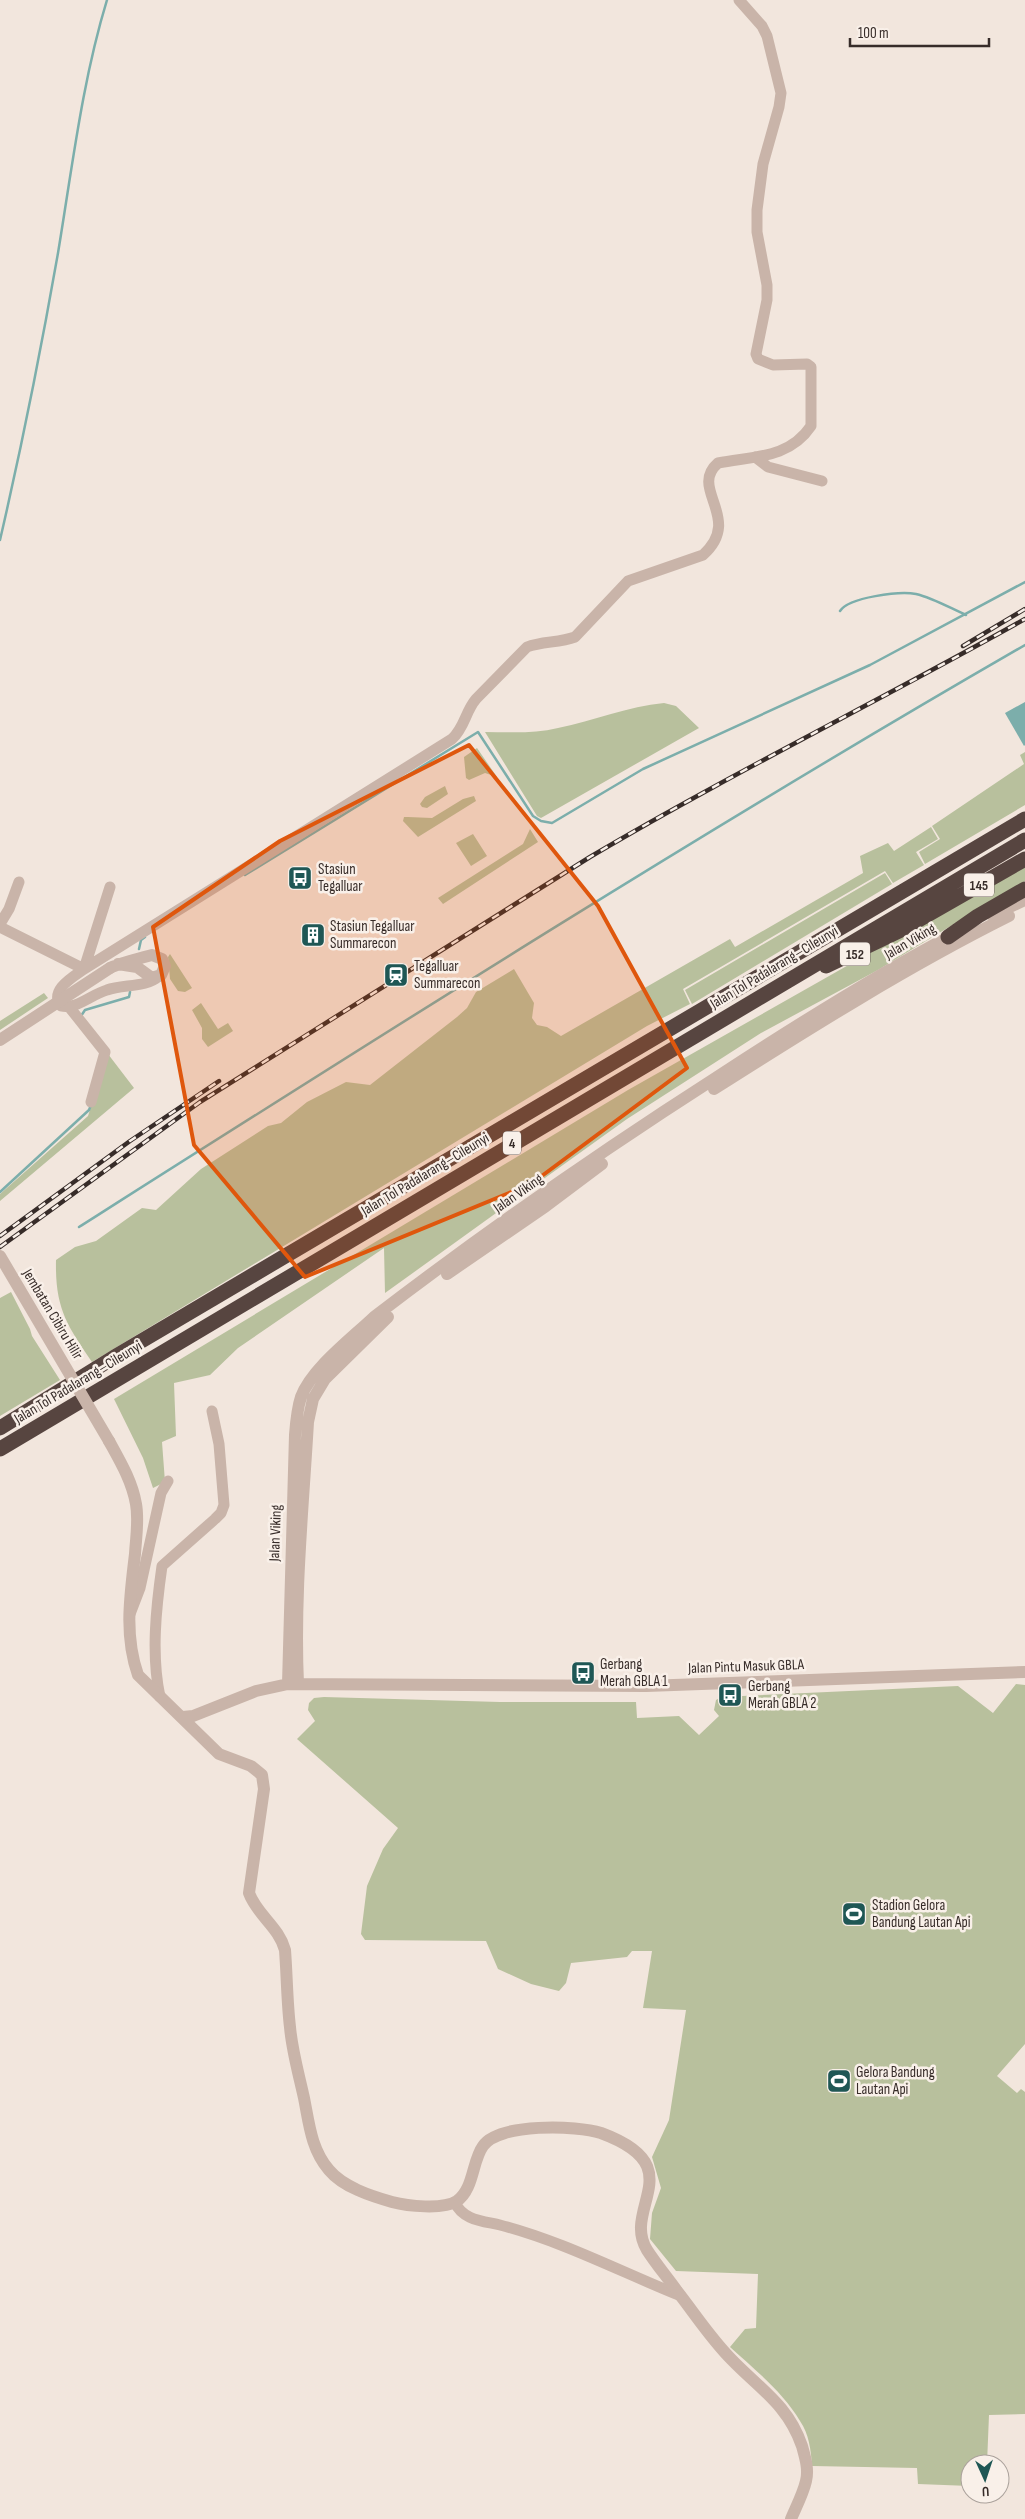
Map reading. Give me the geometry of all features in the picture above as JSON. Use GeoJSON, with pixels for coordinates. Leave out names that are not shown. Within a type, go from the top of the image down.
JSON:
{"type":"FeatureCollection","features":[{"type":"Feature","properties":{"kind":"highway","name":"Jalan Tol Padalarang–Cileunyi"},"geometry":{"type":"LineString","coordinates":[[0,1428],[108,1361],[763,972],[1025,819]]}},
{"type":"Feature","properties":{"kind":"highway","name":"Jalan Tol Padalarang–Cileunyi"},"geometry":{"type":"LineString","coordinates":[[0,1449],[772,988],[1025,840]]}},
{"type":"Feature","properties":{"kind":"highway","name":"145"},"geometry":{"type":"LineString","coordinates":[[934,911],[1025,859]]}},
{"type":"Feature","properties":{"kind":"highway","name":"145"},"geometry":{"type":"LineString","coordinates":[[948,937],[985,911],[1025,889]]}},
{"type":"Feature","properties":{"kind":"highway","name":"152"},"geometry":{"type":"LineString","coordinates":[[772,988],[854,954],[934,911]]}},
{"type":"Feature","properties":{"kind":"highway"},"geometry":{"type":"LineString","coordinates":[[763,972],[772,988]]}},
{"type":"Feature","properties":{"kind":"street"},"geometry":{"type":"LineString","coordinates":[[91,1102],[105,1052],[70,1008],[61,1006],[57,1001],[58,993],[68,981],[84,969],[452,739],[460,732],[476,699],[527,648],[537,643],[566,640],[575,637],[628,581],[702,555],[718,538],[720,524],[710,491],[710,472],[718,463],[779,453],[796,443],[811,426],[811,369],[807,364],[768,364],[758,359],[756,354],[767,300],[767,285],[758,232],[757,210],[763,164],[779,107],[781,93],[767,36],[762,26],[739,0]]}},
{"type":"Feature","properties":{"kind":"street"},"geometry":{"type":"LineString","coordinates":[[755,457],[768,467],[822,481]]}},
{"type":"Feature","properties":{"kind":"street"},"geometry":{"type":"LineString","coordinates":[[19,882],[9,909],[0,926],[84,969]]}},
{"type":"Feature","properties":{"kind":"street"},"geometry":{"type":"LineString","coordinates":[[84,969],[110,887]]}},
{"type":"Feature","properties":{"kind":"street","name":"Jalan Viking"},"geometry":{"type":"LineString","coordinates":[[293,1684],[288,1620],[295,1435],[302,1396],[309,1381],[344,1345],[380,1313],[609,1148],[772,1042],[948,937],[1025,900]]}},
{"type":"Feature","properties":{"kind":"street","name":"Jalan Viking"},"geometry":{"type":"LineString","coordinates":[[293,1684],[308,1422],[313,1399],[325,1379],[335,1368],[383,1320],[546,1206],[606,1160],[692,1103],[809,1030],[922,963],[1025,908]]}},
{"type":"Feature","properties":{"kind":"street"},"geometry":{"type":"LineString","coordinates":[[0,1040],[114,966],[134,962],[147,956],[155,955],[162,959],[164,970],[159,976],[142,978],[101,992],[70,1008]]}},
{"type":"Feature","properties":{"kind":"street"},"geometry":{"type":"LineString","coordinates":[[142,978],[142,962],[147,956]]}},
{"type":"Feature","properties":{"kind":"street"},"geometry":{"type":"LineString","coordinates":[[114,966],[137,968],[142,978]]}},
{"type":"Feature","properties":{"kind":"street","name":"Jembatan Cibiru Hilir"},"geometry":{"type":"LineString","coordinates":[[0,1256],[109,1441],[129,1479],[137,1506],[137,1526],[128,1616],[130,1644],[138,1675],[219,1754],[251,1766],[262,1775],[264,1789],[249,1893],[252,1902],[282,1938],[285,1950],[290,2029],[316,2152],[330,2171],[370,2196],[402,2204],[432,2206],[455,2202]]}},
{"type":"Feature","properties":{"kind":"street"},"geometry":{"type":"LineString","coordinates":[[160,1697],[154,1673],[162,1566],[215,1519],[221,1513],[224,1505],[218,1444],[212,1412]]}},
{"type":"Feature","properties":{"kind":"street"},"geometry":{"type":"LineString","coordinates":[[128,1616],[134,1608],[140,1588],[161,1493],[168,1481]]}},
{"type":"Feature","properties":{"kind":"street","name":"Jalan Pintu Masuk GBLA"},"geometry":{"type":"LineString","coordinates":[[183,1717],[194,1716],[265,1689],[293,1684],[646,1686],[1025,1672]]}},
{"type":"Feature","properties":{"kind":"street"},"geometry":{"type":"LineString","coordinates":[[681,2296],[532,2233],[470,2217],[458,2209],[455,2202],[463,2195],[481,2149],[493,2137],[507,2132],[562,2127],[597,2132],[614,2139],[638,2154],[645,2162],[649,2175],[649,2190],[642,2223],[645,2247],[730,2358],[788,2414],[796,2428],[806,2463],[806,2480],[791,2519]]}},
{"type":"Feature","properties":{"kind":"highlighted area"},"geometry":{"type":"Polygon","coordinates":[[[469,745],[598,906],[687,1068],[531,1184],[305,1277],[194,1145],[153,927],[280,841],[469,745]]]}},
{"type":"Feature","properties":{"kind":"green space"},"geometry":{"type":"Polygon","coordinates":[[[664,703],[676,706],[699,728],[541,818],[537,816],[485,732],[549,730],[637,707],[664,703]]]}},
{"type":"Feature","properties":{"kind":"green space"},"geometry":{"type":"Polygon","coordinates":[[[477,748],[497,777],[485,773],[469,780],[466,778],[464,757],[477,748]]]}},
{"type":"Feature","properties":{"kind":"green space"},"geometry":{"type":"Polygon","coordinates":[[[1025,752],[1025,805],[925,864],[919,852],[940,839],[932,826],[1024,764],[1020,755],[1025,752]]]}},
{"type":"Feature","properties":{"kind":"green space"},"geometry":{"type":"Polygon","coordinates":[[[445,786],[448,794],[427,808],[422,807],[420,804],[425,797],[445,786]]]}},
{"type":"Feature","properties":{"kind":"green space"},"geometry":{"type":"Polygon","coordinates":[[[474,796],[476,801],[418,837],[403,821],[404,817],[432,818],[463,799],[474,796]]]}},
{"type":"Feature","properties":{"kind":"green space"},"geometry":{"type":"Polygon","coordinates":[[[931,827],[938,839],[916,852],[924,865],[893,883],[885,871],[683,989],[690,1004],[647,1026],[92,1362],[75,1337],[60,1303],[56,1260],[75,1247],[96,1241],[142,1208],[156,1210],[201,1169],[268,1126],[281,1123],[307,1102],[346,1082],[370,1085],[457,1017],[467,1008],[476,992],[514,969],[534,1003],[532,1018],[537,1025],[547,1027],[561,1036],[730,939],[735,947],[863,873],[860,856],[888,843],[894,851],[931,827]]]}},
{"type":"Feature","properties":{"kind":"green space"},"geometry":{"type":"Polygon","coordinates":[[[530,829],[538,842],[443,904],[438,898],[523,844],[530,829]]]}},
{"type":"Feature","properties":{"kind":"green space"},"geometry":{"type":"Polygon","coordinates":[[[473,834],[487,856],[471,866],[456,843],[473,834]]]}},
{"type":"Feature","properties":{"kind":"green space"},"geometry":{"type":"Polygon","coordinates":[[[1025,865],[1025,881],[878,970],[761,1033],[627,1119],[385,1293],[384,1248],[238,1348],[210,1375],[174,1383],[176,1436],[162,1442],[165,1482],[153,1488],[143,1458],[114,1399],[628,1090],[1025,865]]]}},
{"type":"Feature","properties":{"kind":"green space"},"geometry":{"type":"Polygon","coordinates":[[[885,873],[892,884],[692,1004],[685,990],[885,873]]]}},
{"type":"Feature","properties":{"kind":"green space"},"geometry":{"type":"Polygon","coordinates":[[[170,954],[192,988],[185,992],[178,991],[170,979],[168,957],[170,954]]]}},
{"type":"Feature","properties":{"kind":"green space"},"geometry":{"type":"Polygon","coordinates":[[[44,993],[48,998],[0,1030],[0,1021],[44,993]]]}},
{"type":"Feature","properties":{"kind":"green space"},"geometry":{"type":"Polygon","coordinates":[[[201,1003],[218,1029],[228,1023],[233,1031],[208,1047],[202,1039],[202,1028],[192,1010],[201,1003]]]}},
{"type":"Feature","properties":{"kind":"green space"},"geometry":{"type":"Polygon","coordinates":[[[108,1054],[134,1088],[0,1201],[0,1194],[88,1116],[108,1054]]]}},
{"type":"Feature","properties":{"kind":"green space"},"geometry":{"type":"Polygon","coordinates":[[[11,1292],[32,1336],[60,1380],[0,1416],[0,1298],[11,1292]]]}},
{"type":"Feature","properties":{"kind":"green space","name":"Gelora Bandung Lautan Api"},"geometry":{"type":"Polygon","coordinates":[[[1016,1684],[1025,1685],[1025,2044],[997,2076],[1017,2093],[1021,2089],[1025,2092],[1025,2414],[989,2415],[987,2454],[960,2454],[960,2486],[918,2484],[917,2468],[812,2466],[807,2437],[803,2426],[793,2410],[768,2381],[730,2347],[745,2329],[756,2328],[758,2274],[676,2271],[650,2239],[652,2213],[661,2188],[652,2157],[669,2120],[686,2010],[643,2008],[652,1951],[632,1951],[627,1957],[571,1963],[566,1983],[559,1991],[531,1984],[498,1969],[486,1941],[365,1940],[361,1934],[367,1886],[383,1849],[398,1828],[297,1739],[315,1721],[308,1710],[309,1703],[314,1698],[324,1697],[500,1702],[636,1702],[637,1718],[679,1716],[699,1735],[719,1716],[714,1710],[716,1700],[721,1697],[958,1686],[993,1713],[1016,1684]]]}},
{"type":"Feature","properties":{"kind":"water"},"geometry":{"type":"Polygon","coordinates":[[[1025,702],[1025,745],[1024,746],[1005,713],[1025,702]]]}},
{"type":"Feature","properties":{"kind":"waterway"},"geometry":{"type":"LineString","coordinates":[[0,540],[24,433],[45,325],[84,94],[107,0]]}},
{"type":"Feature","properties":{"kind":"waterway"},"geometry":{"type":"LineString","coordinates":[[245,875],[478,732],[533,816],[541,821],[552,823],[643,769],[870,665],[1025,582]]}},
{"type":"Feature","properties":{"kind":"waterway"},"geometry":{"type":"LineString","coordinates":[[840,611],[853,602],[875,596],[909,593],[929,598],[966,615]]}},
{"type":"Feature","properties":{"kind":"waterway"},"geometry":{"type":"LineString","coordinates":[[79,1227],[667,858],[1025,645]]}},
{"type":"Feature","properties":{"kind":"waterway"},"geometry":{"type":"LineString","coordinates":[[139,949],[141,940],[145,937]]}},
{"type":"Feature","properties":{"kind":"waterway"},"geometry":{"type":"LineString","coordinates":[[81,1016],[85,1010],[129,997],[130,992]]}},
{"type":"Feature","properties":{"kind":"waterway"},"geometry":{"type":"LineString","coordinates":[[0,1192],[89,1110],[91,1105]]}},
{"type":"Feature","properties":{"kind":"railway"},"geometry":{"type":"LineString","coordinates":[[963,646],[1025,609]]}},
{"type":"Feature","properties":{"kind":"railway"},"geometry":{"type":"LineString","coordinates":[[0,1247],[200,1102],[590,857],[752,766],[1025,619]]}},
{"type":"Feature","properties":{"kind":"railway"},"geometry":{"type":"LineString","coordinates":[[0,1236],[130,1141],[219,1081]]}},
{"type":"Feature","properties":{"kind":"place","name":"Stasiun Tegalluar"},"geometry":{"type":"Point","coordinates":[300,878]}},
{"type":"Feature","properties":{"kind":"place","name":"Stasiun Tegalluar Summarecon"},"geometry":{"type":"Point","coordinates":[313,935]}},
{"type":"Feature","properties":{"kind":"place","name":"Tegalluar Summarecon"},"geometry":{"type":"Point","coordinates":[396,975]}},
{"type":"Feature","properties":{"kind":"place","name":"Gerbang Merah GBLA 1"},"geometry":{"type":"Point","coordinates":[583,1673]}},
{"type":"Feature","properties":{"kind":"place","name":"Gerbang Merah GBLA 2"},"geometry":{"type":"Point","coordinates":[730,1695]}},
{"type":"Feature","properties":{"kind":"place","name":"Stadion Gelora Bandung Lautan Api"},"geometry":{"type":"Point","coordinates":[854,1914]}},
{"type":"Feature","properties":{"kind":"place","name":"Gelora Bandung Lautan Api"},"geometry":{"type":"Point","coordinates":[839,2081]}}]}
